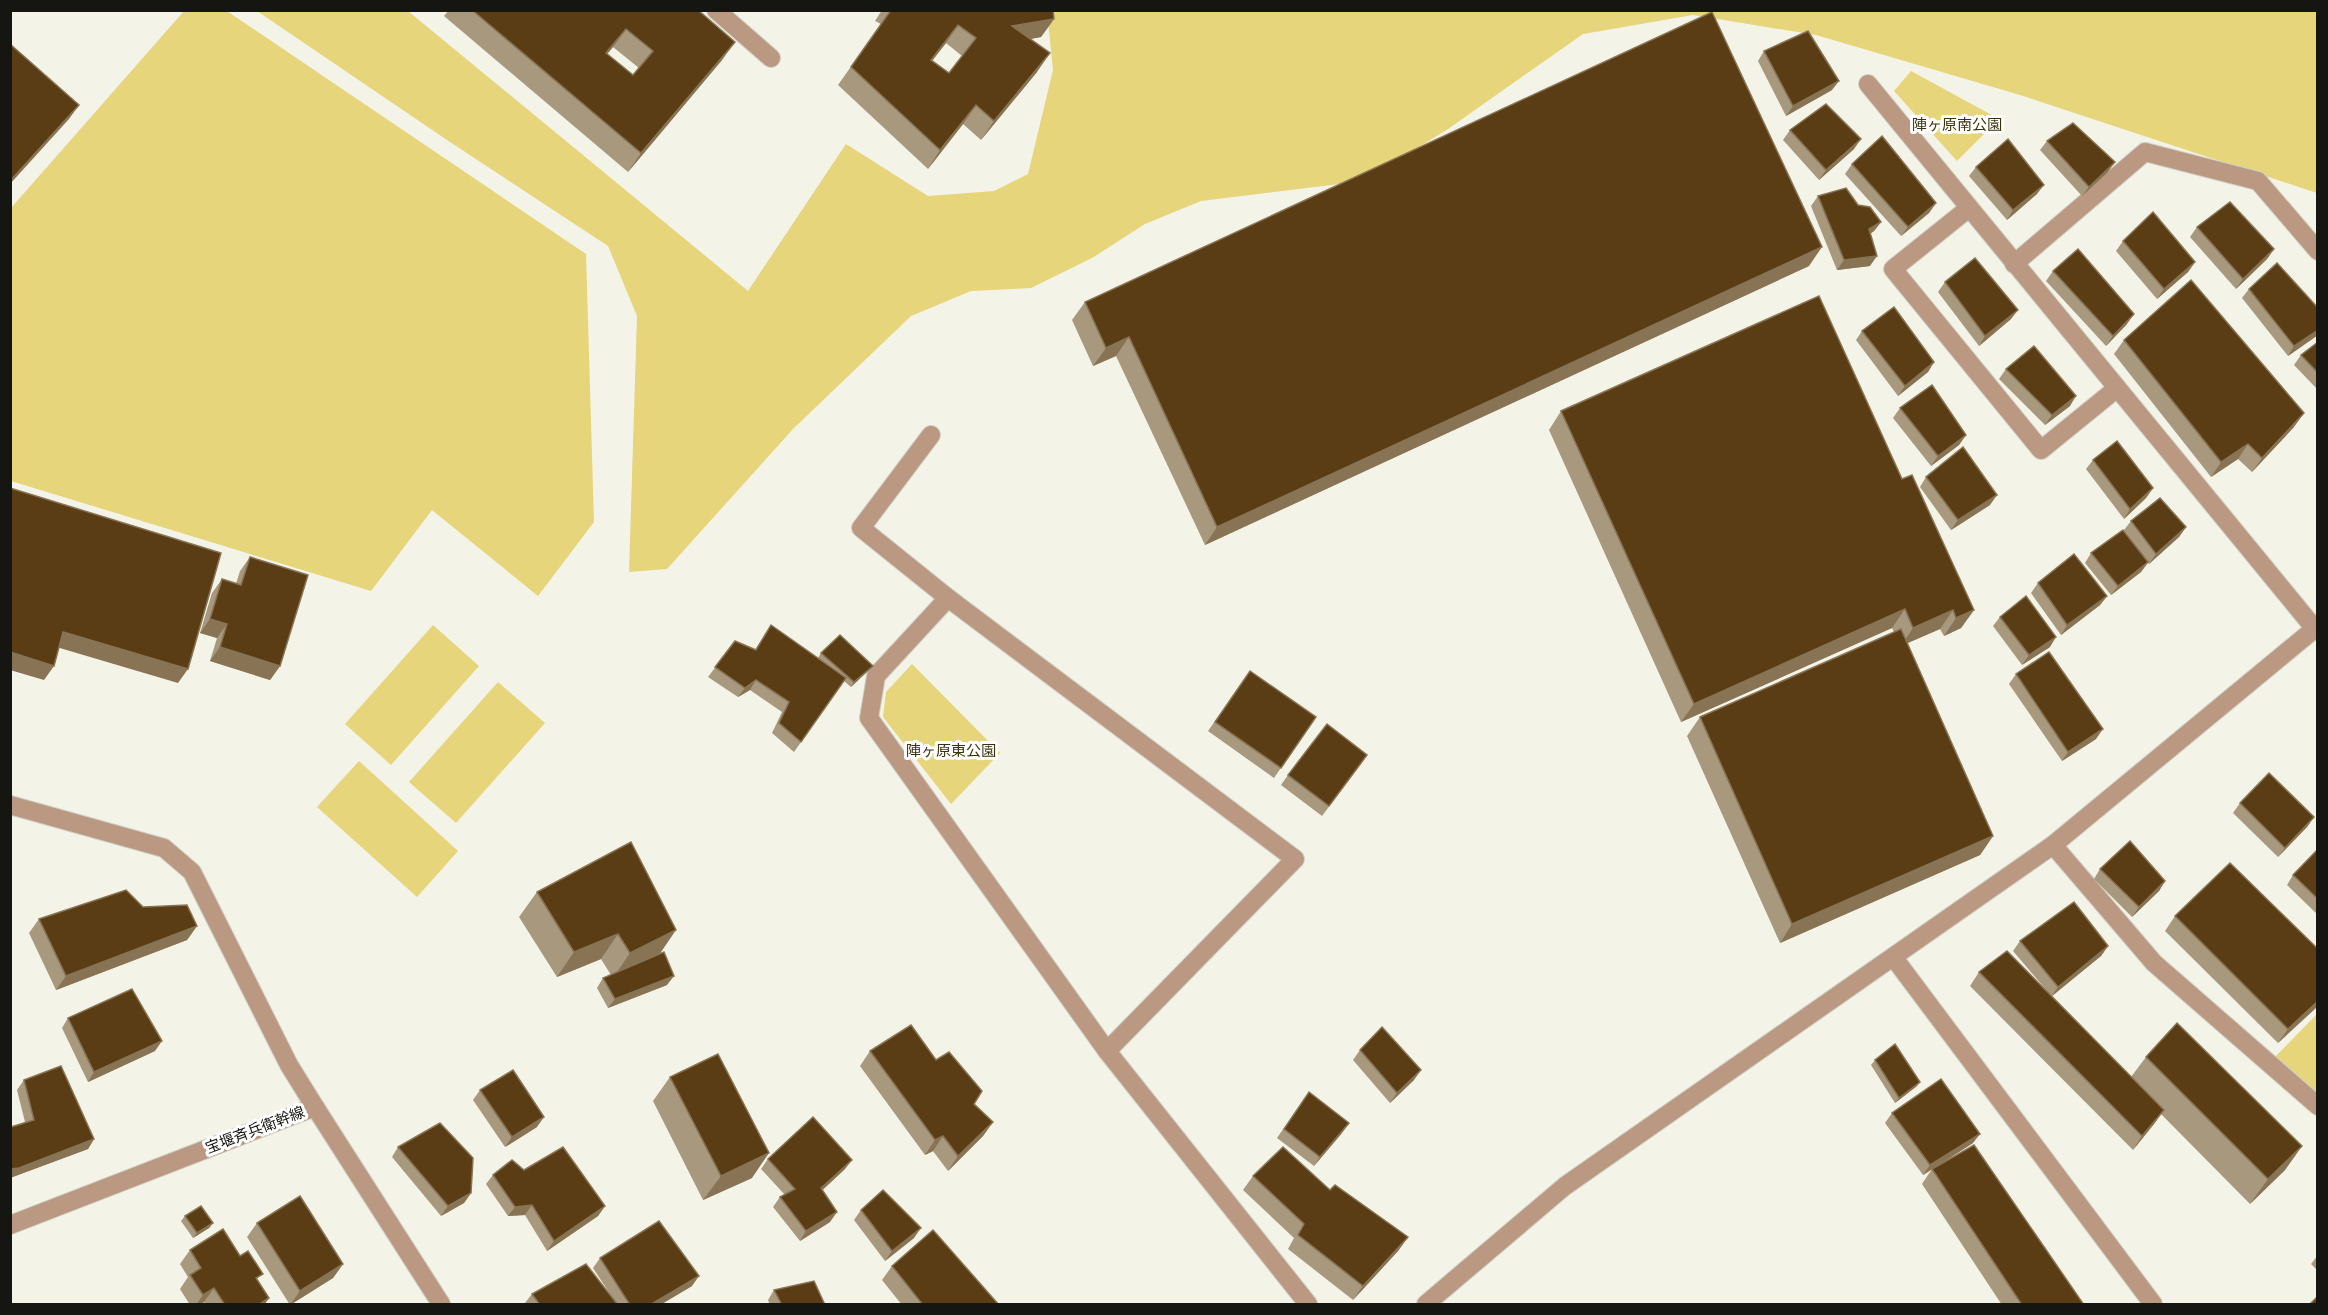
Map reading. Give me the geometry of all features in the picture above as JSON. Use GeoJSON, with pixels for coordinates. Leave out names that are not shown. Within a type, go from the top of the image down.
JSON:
{"type":"FeatureCollection","features":[{"type":"Feature","properties":{"kind":"street"},"geometry":{"type":"LineString","coordinates":[[716,10],[771,58]]}},
{"type":"Feature","properties":{"kind":"street"},"geometry":{"type":"LineString","coordinates":[[1426,1305],[1565,1186],[2053,845],[2316,628],[2116,389],[1868,84]]}},
{"type":"Feature","properties":{"kind":"street"},"geometry":{"type":"LineString","coordinates":[[2014,264],[2145,152],[2258,181],[2318,251]]}},
{"type":"Feature","properties":{"kind":"street"},"geometry":{"type":"LineString","coordinates":[[1969,208],[1893,269],[2041,450],[2116,389]]}},
{"type":"Feature","properties":{"kind":"street"},"geometry":{"type":"LineString","coordinates":[[931,435],[861,528],[948,598],[1295,859],[1107,1051]]}},
{"type":"Feature","properties":{"kind":"street"},"geometry":{"type":"LineString","coordinates":[[948,598],[876,676],[868,718],[1107,1051],[1308,1305]]}},
{"type":"Feature","properties":{"kind":"street"},"geometry":{"type":"LineString","coordinates":[[10,805],[164,848],[192,872],[289,1065],[315,1107]]}},
{"type":"Feature","properties":{"kind":"street"},"geometry":{"type":"LineString","coordinates":[[2053,845],[2154,963],[2318,1106]]}},
{"type":"Feature","properties":{"kind":"street"},"geometry":{"type":"LineString","coordinates":[[1894,958],[2153,1305]]}},
{"type":"Feature","properties":{"kind":"street","name":"宝堰斉兵衛幹線"},"geometry":{"type":"LineString","coordinates":[[10,1225],[315,1107],[441,1305]]}},
{"type":"Feature","properties":{"kind":"green space"},"geometry":{"type":"Polygon","coordinates":[[[184,11],[227,11],[586,254],[594,522],[538,596],[432,510],[371,591],[11,481],[11,208],[184,11]]]}},
{"type":"Feature","properties":{"kind":"green space"},"geometry":{"type":"Polygon","coordinates":[[[257,11],[408,11],[748,291],[846,144],[928,196],[994,191],[1028,174],[1053,70],[1047,11],[2317,11],[2317,193],[2020,95],[1816,35],[1693,15],[1583,34],[1448,129],[1364,181],[1201,201],[1145,224],[1092,258],[1031,288],[971,291],[911,316],[793,429],[667,569],[629,572],[637,316],[608,246],[257,11]]]}},
{"type":"Feature","properties":{"kind":"green space","name":"陣ヶ原南公園"},"geometry":{"type":"Polygon","coordinates":[[[1911,71],[1999,119],[1957,161],[1894,91],[1911,71]]]}},
{"type":"Feature","properties":{"kind":"green space"},"geometry":{"type":"Polygon","coordinates":[[[433,625],[479,666],[391,765],[345,724],[433,625]]]}},
{"type":"Feature","properties":{"kind":"green space","name":"陣ヶ原東公園"},"geometry":{"type":"Polygon","coordinates":[[[912,664],[1000,753],[951,804],[883,717],[886,692],[912,664]]]}},
{"type":"Feature","properties":{"kind":"green space"},"geometry":{"type":"Polygon","coordinates":[[[498,682],[545,723],[456,823],[409,782],[498,682]]]}},
{"type":"Feature","properties":{"kind":"green space"},"geometry":{"type":"Polygon","coordinates":[[[359,761],[458,851],[417,897],[317,807],[359,761]]]}},
{"type":"Feature","properties":{"kind":"green space"},"geometry":{"type":"Polygon","coordinates":[[[2317,1014],[2317,1098],[2273,1059],[2317,1014]]]}},
{"type":"Feature","properties":{"kind":"building"},"geometry":{"type":"Polygon","coordinates":[[[472,10],[698,10],[735,42],[641,153],[472,10]],[[626,29],[606,53],[633,75],[653,51],[626,29]]]}},
{"type":"Feature","properties":{"kind":"building"},"geometry":{"type":"Polygon","coordinates":[[[891,10],[1053,10],[1054,19],[1012,26],[1050,53],[994,121],[976,105],[940,150],[851,67],[891,10]],[[958,25],[931,60],[949,73],[976,38],[958,25]]]}},
{"type":"Feature","properties":{"kind":"building"},"geometry":{"type":"Polygon","coordinates":[[[1712,12],[1822,247],[1217,527],[1129,337],[1106,348],[1085,302],[1712,12]]]}},
{"type":"Feature","properties":{"kind":"building"},"geometry":{"type":"Polygon","coordinates":[[[1808,31],[1839,81],[1793,106],[1764,51],[1808,31]]]}},
{"type":"Feature","properties":{"kind":"building"},"geometry":{"type":"Polygon","coordinates":[[[10,44],[79,105],[10,181],[10,44]]]}},
{"type":"Feature","properties":{"kind":"building"},"geometry":{"type":"Polygon","coordinates":[[[1826,104],[1861,139],[1826,170],[1790,130],[1826,104]]]}},
{"type":"Feature","properties":{"kind":"building"},"geometry":{"type":"Polygon","coordinates":[[[2073,123],[2115,162],[2089,187],[2047,141],[2073,123]]]}},
{"type":"Feature","properties":{"kind":"building"},"geometry":{"type":"Polygon","coordinates":[[[1882,136],[1936,203],[1908,227],[1852,164],[1882,136]]]}},
{"type":"Feature","properties":{"kind":"building"},"geometry":{"type":"Polygon","coordinates":[[[2008,139],[2044,185],[2013,210],[1976,167],[2008,139]]]}},
{"type":"Feature","properties":{"kind":"building"},"geometry":{"type":"Polygon","coordinates":[[[1846,188],[1858,205],[1870,207],[1881,222],[1869,229],[1877,256],[1844,260],[1818,196],[1846,188]]]}},
{"type":"Feature","properties":{"kind":"building"},"geometry":{"type":"Polygon","coordinates":[[[2230,202],[2274,249],[2243,279],[2197,227],[2230,202]]]}},
{"type":"Feature","properties":{"kind":"building"},"geometry":{"type":"Polygon","coordinates":[[[2153,212],[2195,262],[2164,289],[2123,241],[2153,212]]]}},
{"type":"Feature","properties":{"kind":"building"},"geometry":{"type":"Polygon","coordinates":[[[2078,249],[2134,314],[2113,336],[2053,271],[2078,249]]]}},
{"type":"Feature","properties":{"kind":"building"},"geometry":{"type":"Polygon","coordinates":[[[1975,258],[2018,310],[1985,336],[1945,282],[1975,258]]]}},
{"type":"Feature","properties":{"kind":"building"},"geometry":{"type":"Polygon","coordinates":[[[2277,263],[2318,308],[2318,330],[2294,346],[2249,289],[2277,263]]]}},
{"type":"Feature","properties":{"kind":"building"},"geometry":{"type":"Polygon","coordinates":[[[2191,280],[2304,413],[2262,458],[2248,444],[2221,462],[2124,340],[2191,280]]]}},
{"type":"Feature","properties":{"kind":"building"},"geometry":{"type":"Polygon","coordinates":[[[1819,296],[1902,479],[1912,475],[1974,610],[1956,618],[1953,610],[1913,628],[1905,609],[1694,704],[1561,411],[1819,296]]]}},
{"type":"Feature","properties":{"kind":"building"},"geometry":{"type":"Polygon","coordinates":[[[1894,307],[1934,362],[1905,386],[1862,331],[1894,307]]]}},
{"type":"Feature","properties":{"kind":"building"},"geometry":{"type":"Polygon","coordinates":[[[2318,342],[2318,373],[2301,355],[2318,342]]]}},
{"type":"Feature","properties":{"kind":"building"},"geometry":{"type":"Polygon","coordinates":[[[2034,346],[2076,396],[2052,415],[2006,369],[2034,346]]]}},
{"type":"Feature","properties":{"kind":"building"},"geometry":{"type":"Polygon","coordinates":[[[1932,385],[1966,435],[1938,456],[1900,408],[1932,385]]]}},
{"type":"Feature","properties":{"kind":"building"},"geometry":{"type":"Polygon","coordinates":[[[2117,441],[2153,488],[2130,509],[2093,460],[2117,441]]]}},
{"type":"Feature","properties":{"kind":"building"},"geometry":{"type":"Polygon","coordinates":[[[1963,447],[1997,495],[1958,520],[1926,477],[1963,447]]]}},
{"type":"Feature","properties":{"kind":"building"},"geometry":{"type":"Polygon","coordinates":[[[10,488],[221,553],[188,669],[63,632],[54,666],[10,652],[10,488]]]}},
{"type":"Feature","properties":{"kind":"building"},"geometry":{"type":"Polygon","coordinates":[[[2160,498],[2186,527],[2156,554],[2131,521],[2160,498]]]}},
{"type":"Feature","properties":{"kind":"building"},"geometry":{"type":"Polygon","coordinates":[[[2123,530],[2148,562],[2118,586],[2091,553],[2123,530]]]}},
{"type":"Feature","properties":{"kind":"building"},"geometry":{"type":"Polygon","coordinates":[[[2074,554],[2107,596],[2067,625],[2038,583],[2074,554]]]}},
{"type":"Feature","properties":{"kind":"building"},"geometry":{"type":"Polygon","coordinates":[[[250,557],[308,575],[280,666],[220,647],[227,624],[210,619],[222,579],[241,585],[250,557]]]}},
{"type":"Feature","properties":{"kind":"building"},"geometry":{"type":"Polygon","coordinates":[[[2026,596],[2056,637],[2029,655],[2000,617],[2026,596]]]}},
{"type":"Feature","properties":{"kind":"building"},"geometry":{"type":"Polygon","coordinates":[[[771,625],[846,678],[801,742],[779,723],[789,702],[756,680],[745,688],[715,667],[735,641],[756,650],[771,625]]]}},
{"type":"Feature","properties":{"kind":"building"},"geometry":{"type":"Polygon","coordinates":[[[1901,629],[1993,836],[1792,924],[1700,717],[1901,629]]]}},
{"type":"Feature","properties":{"kind":"building"},"geometry":{"type":"Polygon","coordinates":[[[840,635],[873,666],[854,682],[821,653],[840,635]]]}},
{"type":"Feature","properties":{"kind":"building"},"geometry":{"type":"Polygon","coordinates":[[[2049,652],[2103,729],[2068,752],[2016,674],[2049,652]]]}},
{"type":"Feature","properties":{"kind":"building"},"geometry":{"type":"Polygon","coordinates":[[[1250,671],[1316,717],[1281,768],[1215,722],[1250,671]]]}},
{"type":"Feature","properties":{"kind":"building"},"geometry":{"type":"Polygon","coordinates":[[[1327,724],[1367,755],[1329,806],[1288,775],[1327,724]]]}},
{"type":"Feature","properties":{"kind":"building"},"geometry":{"type":"Polygon","coordinates":[[[2269,773],[2314,817],[2285,848],[2240,803],[2269,773]]]}},
{"type":"Feature","properties":{"kind":"building"},"geometry":{"type":"Polygon","coordinates":[[[2130,841],[2165,881],[2139,907],[2100,869],[2130,841]]]}},
{"type":"Feature","properties":{"kind":"building"},"geometry":{"type":"Polygon","coordinates":[[[631,842],[676,930],[630,953],[618,934],[574,952],[537,892],[631,842]]]}},
{"type":"Feature","properties":{"kind":"building"},"geometry":{"type":"Polygon","coordinates":[[[2318,849],[2318,899],[2293,875],[2318,849]]]}},
{"type":"Feature","properties":{"kind":"building"},"geometry":{"type":"Polygon","coordinates":[[[2230,863],[2318,949],[2318,1001],[2288,1029],[2175,916],[2230,863]]]}},
{"type":"Feature","properties":{"kind":"building"},"geometry":{"type":"Polygon","coordinates":[[[126,890],[143,907],[187,905],[197,926],[66,976],[39,919],[126,890]]]}},
{"type":"Feature","properties":{"kind":"building"},"geometry":{"type":"Polygon","coordinates":[[[2074,902],[2108,946],[2058,987],[2020,941],[2074,902]]]}},
{"type":"Feature","properties":{"kind":"building"},"geometry":{"type":"Polygon","coordinates":[[[2007,951],[2164,1110],[2142,1136],[1979,972],[2007,951]]]}},
{"type":"Feature","properties":{"kind":"building"},"geometry":{"type":"Polygon","coordinates":[[[664,952],[674,976],[615,999],[603,978],[664,952]]]}},
{"type":"Feature","properties":{"kind":"building"},"geometry":{"type":"Polygon","coordinates":[[[132,989],[162,1041],[94,1072],[68,1018],[132,989]]]}},
{"type":"Feature","properties":{"kind":"building"},"geometry":{"type":"Polygon","coordinates":[[[2177,1023],[2302,1146],[2268,1179],[2146,1057],[2177,1023]]]}},
{"type":"Feature","properties":{"kind":"building"},"geometry":{"type":"Polygon","coordinates":[[[911,1025],[936,1060],[949,1052],[982,1091],[974,1104],[993,1122],[958,1156],[943,1136],[935,1140],[870,1051],[911,1025]]]}},
{"type":"Feature","properties":{"kind":"building"},"geometry":{"type":"Polygon","coordinates":[[[1382,1027],[1421,1070],[1397,1093],[1360,1050],[1382,1027]]]}},
{"type":"Feature","properties":{"kind":"building"},"geometry":{"type":"Polygon","coordinates":[[[1895,1044],[1920,1082],[1899,1098],[1875,1060],[1895,1044]]]}},
{"type":"Feature","properties":{"kind":"building"},"geometry":{"type":"Polygon","coordinates":[[[718,1054],[769,1153],[721,1176],[670,1077],[718,1054]]]}},
{"type":"Feature","properties":{"kind":"building"},"geometry":{"type":"Polygon","coordinates":[[[61,1066],[94,1139],[19,1168],[10,1169],[10,1125],[11,1127],[34,1120],[24,1080],[61,1066]]]}},
{"type":"Feature","properties":{"kind":"building"},"geometry":{"type":"Polygon","coordinates":[[[513,1070],[544,1117],[512,1137],[480,1090],[513,1070]]]}},
{"type":"Feature","properties":{"kind":"building"},"geometry":{"type":"Polygon","coordinates":[[[1941,1079],[1980,1134],[1930,1165],[1892,1113],[1941,1079]]]}},
{"type":"Feature","properties":{"kind":"building"},"geometry":{"type":"Polygon","coordinates":[[[1309,1092],[1349,1123],[1320,1157],[1284,1129],[1309,1092]]]}},
{"type":"Feature","properties":{"kind":"building"},"geometry":{"type":"Polygon","coordinates":[[[813,1117],[852,1160],[821,1188],[837,1212],[806,1231],[780,1197],[795,1189],[768,1159],[813,1117]]]}},
{"type":"Feature","properties":{"kind":"building"},"geometry":{"type":"Polygon","coordinates":[[[440,1123],[473,1158],[471,1193],[448,1206],[398,1147],[440,1123]]]}},
{"type":"Feature","properties":{"kind":"building"},"geometry":{"type":"Polygon","coordinates":[[[1974,1145],[2084,1305],[2022,1305],[1932,1169],[1974,1145]]]}},
{"type":"Feature","properties":{"kind":"building"},"geometry":{"type":"Polygon","coordinates":[[[563,1147],[605,1206],[554,1241],[532,1205],[515,1207],[493,1175],[512,1160],[524,1170],[563,1147]]]}},
{"type":"Feature","properties":{"kind":"building"},"geometry":{"type":"Polygon","coordinates":[[[1283,1147],[1330,1190],[1335,1185],[1408,1237],[1363,1286],[1298,1235],[1304,1224],[1253,1176],[1283,1147]]]}},
{"type":"Feature","properties":{"kind":"building"},"geometry":{"type":"Polygon","coordinates":[[[883,1190],[921,1228],[892,1251],[861,1210],[883,1190]]]}},
{"type":"Feature","properties":{"kind":"building"},"geometry":{"type":"Polygon","coordinates":[[[300,1196],[343,1264],[300,1291],[257,1223],[300,1196]]]}},
{"type":"Feature","properties":{"kind":"building"},"geometry":{"type":"Polygon","coordinates":[[[201,1206],[213,1223],[197,1233],[185,1216],[201,1206]]]}},
{"type":"Feature","properties":{"kind":"building"},"geometry":{"type":"Polygon","coordinates":[[[659,1221],[699,1276],[650,1305],[630,1305],[600,1258],[659,1221]]]}},
{"type":"Feature","properties":{"kind":"building"},"geometry":{"type":"Polygon","coordinates":[[[223,1229],[240,1256],[248,1251],[263,1274],[256,1278],[269,1298],[258,1305],[225,1305],[214,1288],[203,1295],[190,1275],[201,1268],[190,1250],[223,1229]]]}},
{"type":"Feature","properties":{"kind":"building"},"geometry":{"type":"Polygon","coordinates":[[[933,1230],[999,1305],[923,1305],[892,1266],[933,1230]]]}},
{"type":"Feature","properties":{"kind":"building"},"geometry":{"type":"Polygon","coordinates":[[[586,1264],[618,1305],[540,1305],[532,1294],[586,1264]]]}},
{"type":"Feature","properties":{"kind":"building"},"geometry":{"type":"Polygon","coordinates":[[[814,1281],[825,1305],[782,1305],[774,1290],[814,1281]]]}},
{"type":"Feature","properties":{"kind":"building"},"geometry":{"type":"Polygon","coordinates":[[[2318,1296],[2318,1305],[2309,1305],[2318,1296]]]}}]}
